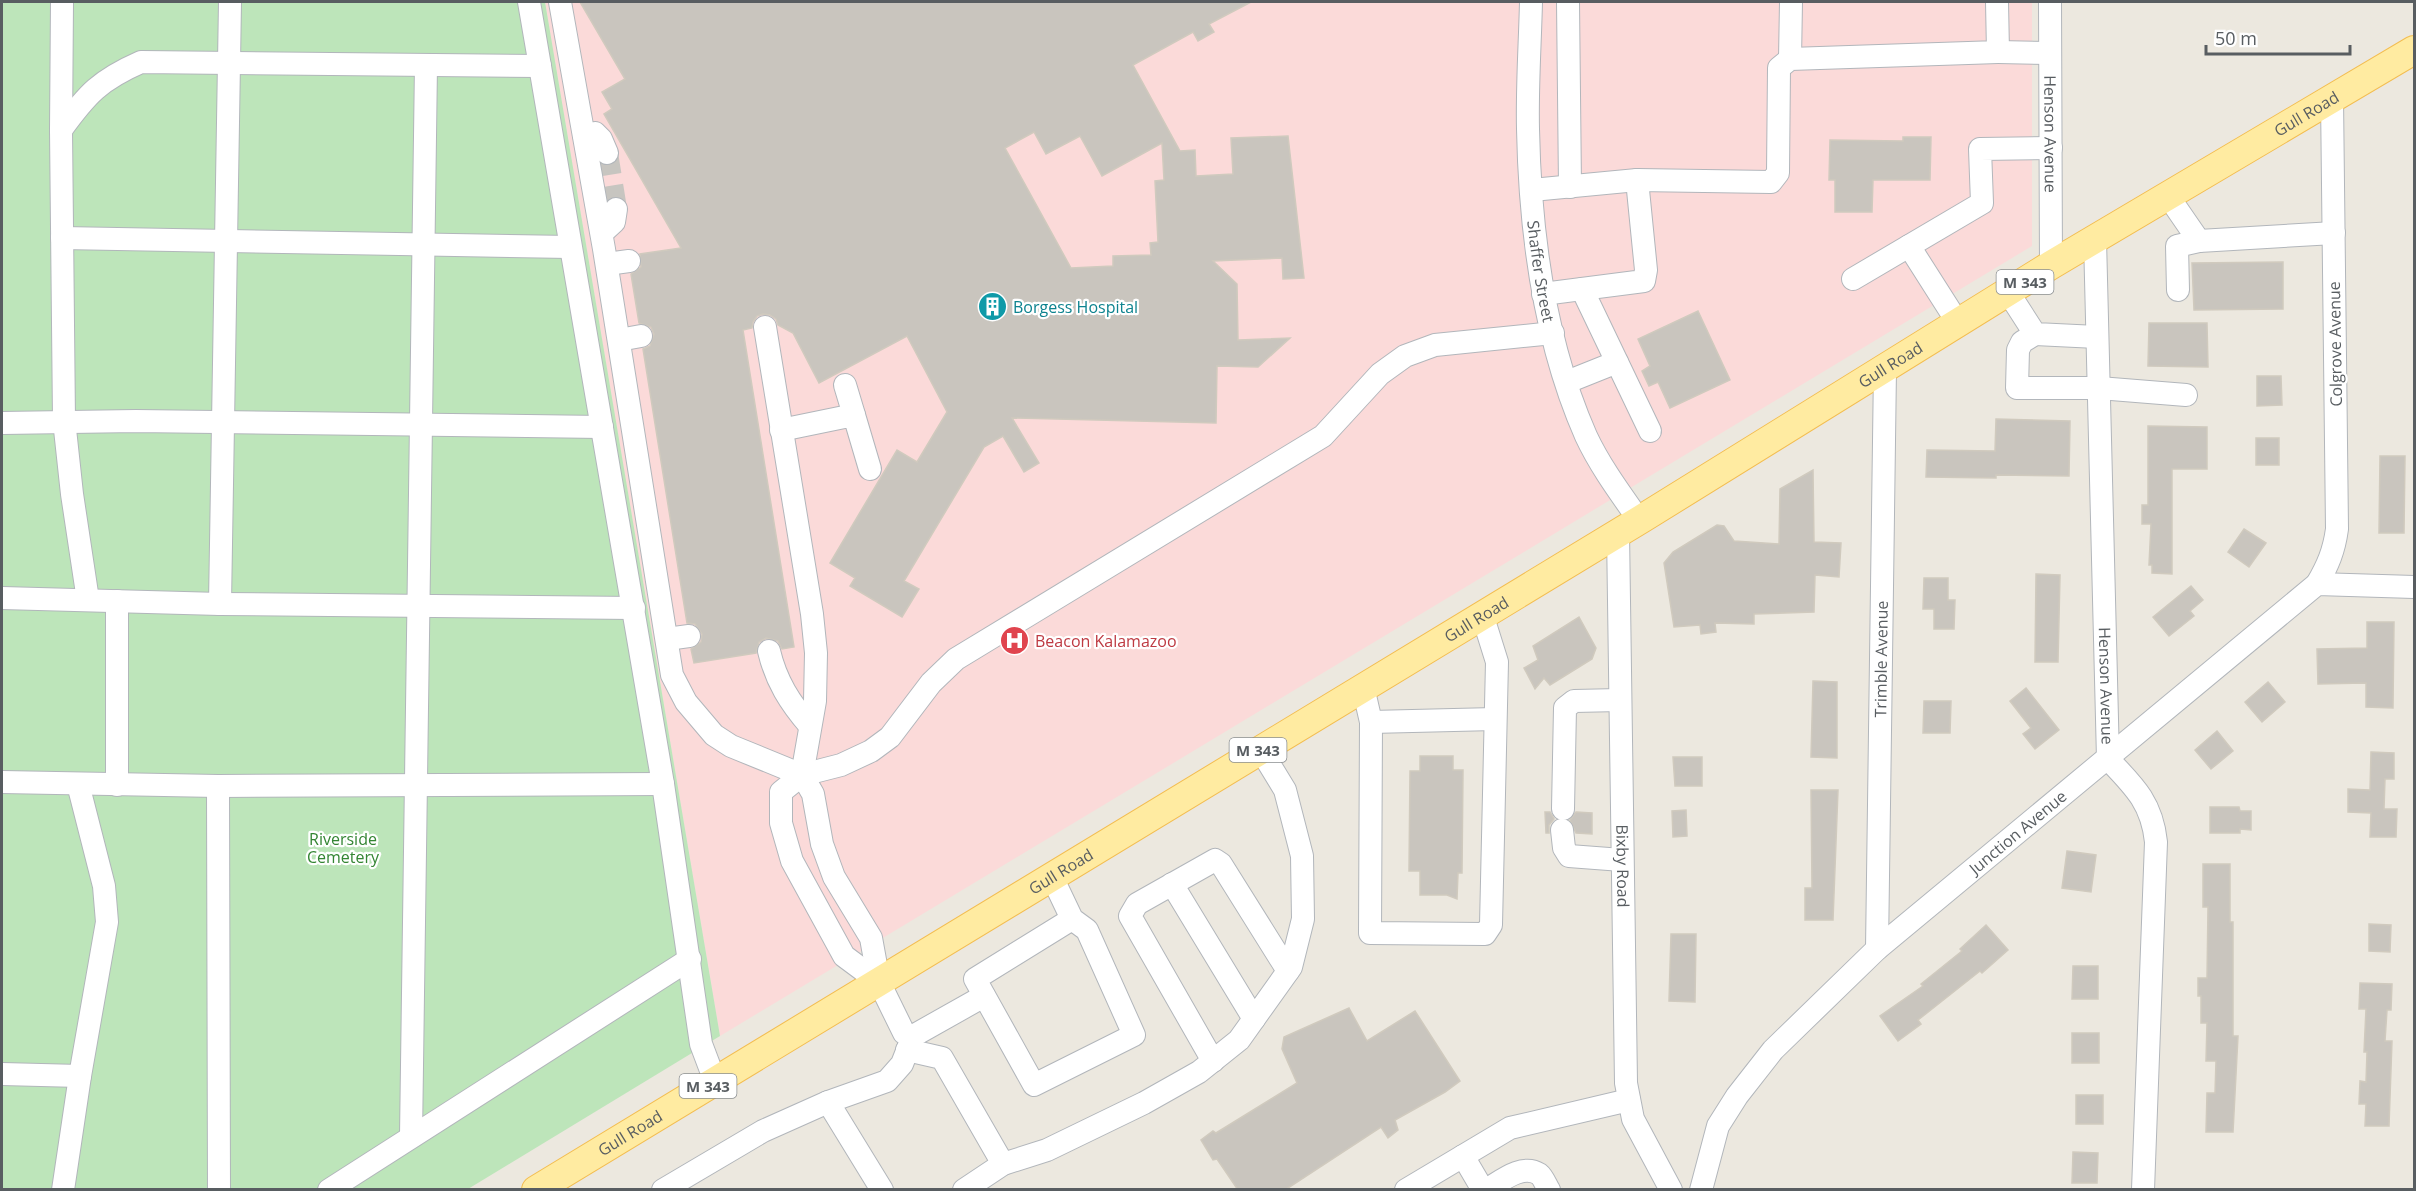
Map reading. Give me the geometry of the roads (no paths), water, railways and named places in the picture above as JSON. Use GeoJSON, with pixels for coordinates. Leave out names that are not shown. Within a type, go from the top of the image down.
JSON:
{"type":"FeatureCollection","features":[{"type":"Feature","properties":{"kind":"main road","name":"Gull Road"},"geometry":{"type":"LineString","coordinates":[[536,1190],[1628,526],[2051,265],[2415,50]]}},
{"type":"Feature","properties":{"kind":"street"},"geometry":{"type":"LineString","coordinates":[[62,2],[64,422],[88,600]]}},
{"type":"Feature","properties":{"kind":"street"},"geometry":{"type":"LineString","coordinates":[[220,604],[230,2]]}},
{"type":"Feature","properties":{"kind":"street"},"geometry":{"type":"LineString","coordinates":[[529,2],[634,608],[663,784],[701,1044],[715,1081]]}},
{"type":"Feature","properties":{"kind":"street"},"geometry":{"type":"LineString","coordinates":[[560,2],[602,233],[618,263],[630,338],[672,675],[686,702],[714,735],[731,746],[802,775],[813,794],[822,844],[834,877],[871,938],[879,982],[903,1033],[910,1043],[942,1058],[1003,1164]]}},
{"type":"Feature","properties":{"kind":"street","name":"Shaffer Street"},"geometry":{"type":"LineString","coordinates":[[1531,2],[1528,130],[1543,294],[1567,382],[1586,436],[1610,479],[1628,526]]}},
{"type":"Feature","properties":{"kind":"street"},"geometry":{"type":"LineString","coordinates":[[1568,2],[1570,187]]}},
{"type":"Feature","properties":{"kind":"street"},"geometry":{"type":"LineString","coordinates":[[1790,59],[1791,2]]}},
{"type":"Feature","properties":{"kind":"street"},"geometry":{"type":"LineString","coordinates":[[1997,2],[1998,52]]}},
{"type":"Feature","properties":{"kind":"street","name":"Henson Avenue"},"geometry":{"type":"LineString","coordinates":[[2050,2],[2051,265]]}},
{"type":"Feature","properties":{"kind":"street"},"geometry":{"type":"LineString","coordinates":[[1532,190],[1637,180],[1771,182],[1778,173],[1779,68],[1790,59],[1998,52],[2050,53]]}},
{"type":"Feature","properties":{"kind":"street"},"geometry":{"type":"LineString","coordinates":[[61,130],[86,96],[116,72],[141,62],[540,66]]}},
{"type":"Feature","properties":{"kind":"street"},"geometry":{"type":"LineString","coordinates":[[411,1137],[426,65]]}},
{"type":"Feature","properties":{"kind":"street"},"geometry":{"type":"LineString","coordinates":[[1529,79],[1568,80]]}},
{"type":"Feature","properties":{"kind":"street","name":"Colgrove Avenue"},"geometry":{"type":"LineString","coordinates":[[2317,584],[2332,556],[2337,528],[2332,99]]}},
{"type":"Feature","properties":{"kind":"street"},"geometry":{"type":"LineString","coordinates":[[584,135],[595,133],[601,139],[607,153]]}},
{"type":"Feature","properties":{"kind":"street"},"geometry":{"type":"LineString","coordinates":[[1852,279],[1982,203],[1980,149],[2051,148]]}},
{"type":"Feature","properties":{"kind":"street"},"geometry":{"type":"LineString","coordinates":[[1543,294],[1644,281],[1646,270],[1637,180]]}},
{"type":"Feature","properties":{"kind":"street"},"geometry":{"type":"LineString","coordinates":[[2168,196],[2199,241]]}},
{"type":"Feature","properties":{"kind":"street"},"geometry":{"type":"LineString","coordinates":[[602,233],[614,222],[616,209]]}},
{"type":"Feature","properties":{"kind":"street"},"geometry":{"type":"LineString","coordinates":[[2178,290],[2177,246],[2199,241],[2334,233]]}},
{"type":"Feature","properties":{"kind":"street"},"geometry":{"type":"LineString","coordinates":[[62,238],[570,247]]}},
{"type":"Feature","properties":{"kind":"street","name":"Henson Avenue"},"geometry":{"type":"LineString","coordinates":[[2095,239],[2108,759],[2142,797],[2154,823],[2156,842],[2143,1190]]}},
{"type":"Feature","properties":{"kind":"street"},"geometry":{"type":"LineString","coordinates":[[1909,246],[1958,323]]}},
{"type":"Feature","properties":{"kind":"street"},"geometry":{"type":"LineString","coordinates":[[1582,289],[1650,431]]}},
{"type":"Feature","properties":{"kind":"street"},"geometry":{"type":"LineString","coordinates":[[2008,292],[2035,334]]}},
{"type":"Feature","properties":{"kind":"street"},"geometry":{"type":"LineString","coordinates":[[765,327],[812,614],[816,653],[815,701],[802,775]]}},
{"type":"Feature","properties":{"kind":"street"},"geometry":{"type":"LineString","coordinates":[[879,982],[844,956],[792,861],[781,823],[781,792],[802,775],[841,765],[871,751],[890,737],[930,683],[956,659],[1323,436],[1380,374],[1405,356],[1435,345],[1553,333]]}},
{"type":"Feature","properties":{"kind":"street"},"geometry":{"type":"LineString","coordinates":[[2097,337],[2035,334],[2022,342],[2018,350],[2017,388],[2098,388],[2186,395]]}},
{"type":"Feature","properties":{"kind":"street"},"geometry":{"type":"LineString","coordinates":[[1567,382],[1617,362]]}},
{"type":"Feature","properties":{"kind":"street","name":"Trimble Avenue"},"geometry":{"type":"LineString","coordinates":[[1877,949],[1885,369]]}},
{"type":"Feature","properties":{"kind":"street"},"geometry":{"type":"LineString","coordinates":[[845,385],[870,469]]}},
{"type":"Feature","properties":{"kind":"street"},"geometry":{"type":"LineString","coordinates":[[781,430],[854,415]]}},
{"type":"Feature","properties":{"kind":"street"},"geometry":{"type":"LineString","coordinates":[[2,423],[602,427]]}},
{"type":"Feature","properties":{"kind":"street","name":"Bixby Road"},"geometry":{"type":"LineString","coordinates":[[1628,526],[1620,700],[1624,1041],[1633,1119],[1671,1190]]}},
{"type":"Feature","properties":{"kind":"street"},"geometry":{"type":"LineString","coordinates":[[2317,584],[2415,587]]}},
{"type":"Feature","properties":{"kind":"street","name":"Junction Avenue"},"geometry":{"type":"LineString","coordinates":[[1701,1190],[1718,1126],[1737,1096],[1773,1050],[1877,949],[2317,584]]}},
{"type":"Feature","properties":{"kind":"street"},"geometry":{"type":"LineString","coordinates":[[2,598],[220,604],[634,608]]}},
{"type":"Feature","properties":{"kind":"street"},"geometry":{"type":"LineString","coordinates":[[117,601],[117,785]]}},
{"type":"Feature","properties":{"kind":"street"},"geometry":{"type":"LineString","coordinates":[[1363,687],[1371,722],[1370,933],[1485,934],[1491,926],[1497,662],[1482,614]]}},
{"type":"Feature","properties":{"kind":"street"},"geometry":{"type":"LineString","coordinates":[[667,639],[689,636]]}},
{"type":"Feature","properties":{"kind":"street"},"geometry":{"type":"LineString","coordinates":[[769,651],[774,673],[792,706],[810,726]]}},
{"type":"Feature","properties":{"kind":"street"},"geometry":{"type":"LineString","coordinates":[[1620,700],[1574,701],[1565,708],[1563,820],[1564,848],[1569,856],[1622,860]]}},
{"type":"Feature","properties":{"kind":"street"},"geometry":{"type":"LineString","coordinates":[[1371,722],[1495,719]]}},
{"type":"Feature","properties":{"kind":"street"},"geometry":{"type":"LineString","coordinates":[[964,1190],[1003,1164],[1047,1150],[1144,1103],[1199,1072],[1239,1040],[1288,970],[1303,919],[1302,856],[1285,790],[1260,749]]}},
{"type":"Feature","properties":{"kind":"street"},"geometry":{"type":"LineString","coordinates":[[2,782],[218,786],[663,784]]}},
{"type":"Feature","properties":{"kind":"street"},"geometry":{"type":"LineString","coordinates":[[63,1190],[107,922],[104,886],[78,784]]}},
{"type":"Feature","properties":{"kind":"street"},"geometry":{"type":"LineString","coordinates":[[218,786],[219,1190]]}},
{"type":"Feature","properties":{"kind":"street"},"geometry":{"type":"LineString","coordinates":[[1213,1061],[1130,916],[1137,904],[1215,860],[1221,864],[1288,970]]}},
{"type":"Feature","properties":{"kind":"street"},"geometry":{"type":"LineString","coordinates":[[1052,877],[1072,919],[1087,930],[1134,1035],[1034,1085],[975,980],[1072,919]]}},
{"type":"Feature","properties":{"kind":"street"},"geometry":{"type":"LineString","coordinates":[[1172,884],[1254,1019]]}},
{"type":"Feature","properties":{"kind":"street"},"geometry":{"type":"LineString","coordinates":[[329,1190],[690,960]]}},
{"type":"Feature","properties":{"kind":"street"},"geometry":{"type":"LineString","coordinates":[[663,1190],[763,1131],[828,1102],[888,1081],[902,1064],[910,1043],[984,996]]}},
{"type":"Feature","properties":{"kind":"street"},"geometry":{"type":"LineString","coordinates":[[2,1074],[80,1076]]}},
{"type":"Feature","properties":{"kind":"street"},"geometry":{"type":"LineString","coordinates":[[1406,1190],[1510,1128],[1629,1100]]}},
{"type":"Feature","properties":{"kind":"street"},"geometry":{"type":"LineString","coordinates":[[828,1102],[882,1190]]}},
{"type":"Feature","properties":{"kind":"street"},"geometry":{"type":"LineString","coordinates":[[1463,1156],[1484,1190],[1518,1172],[1528,1170],[1540,1174],[1549,1190]]}},
{"type":"Feature","properties":{"kind":"tunnel"},"geometry":{"type":"LineString","coordinates":[[607,153],[616,209]]}},
{"type":"Feature","properties":{"kind":"place","name":"Borgess Hospital"},"geometry":{"type":"Point","coordinates":[992,307]}},
{"type":"Feature","properties":{"kind":"place","name":"Beacon Kalamazoo"},"geometry":{"type":"Point","coordinates":[1014,641]}},
{"type":"Feature","properties":{"kind":"park label","name":"Riverside Cemetery"},"geometry":{"type":"Point","coordinates":[343,848]}}]}
